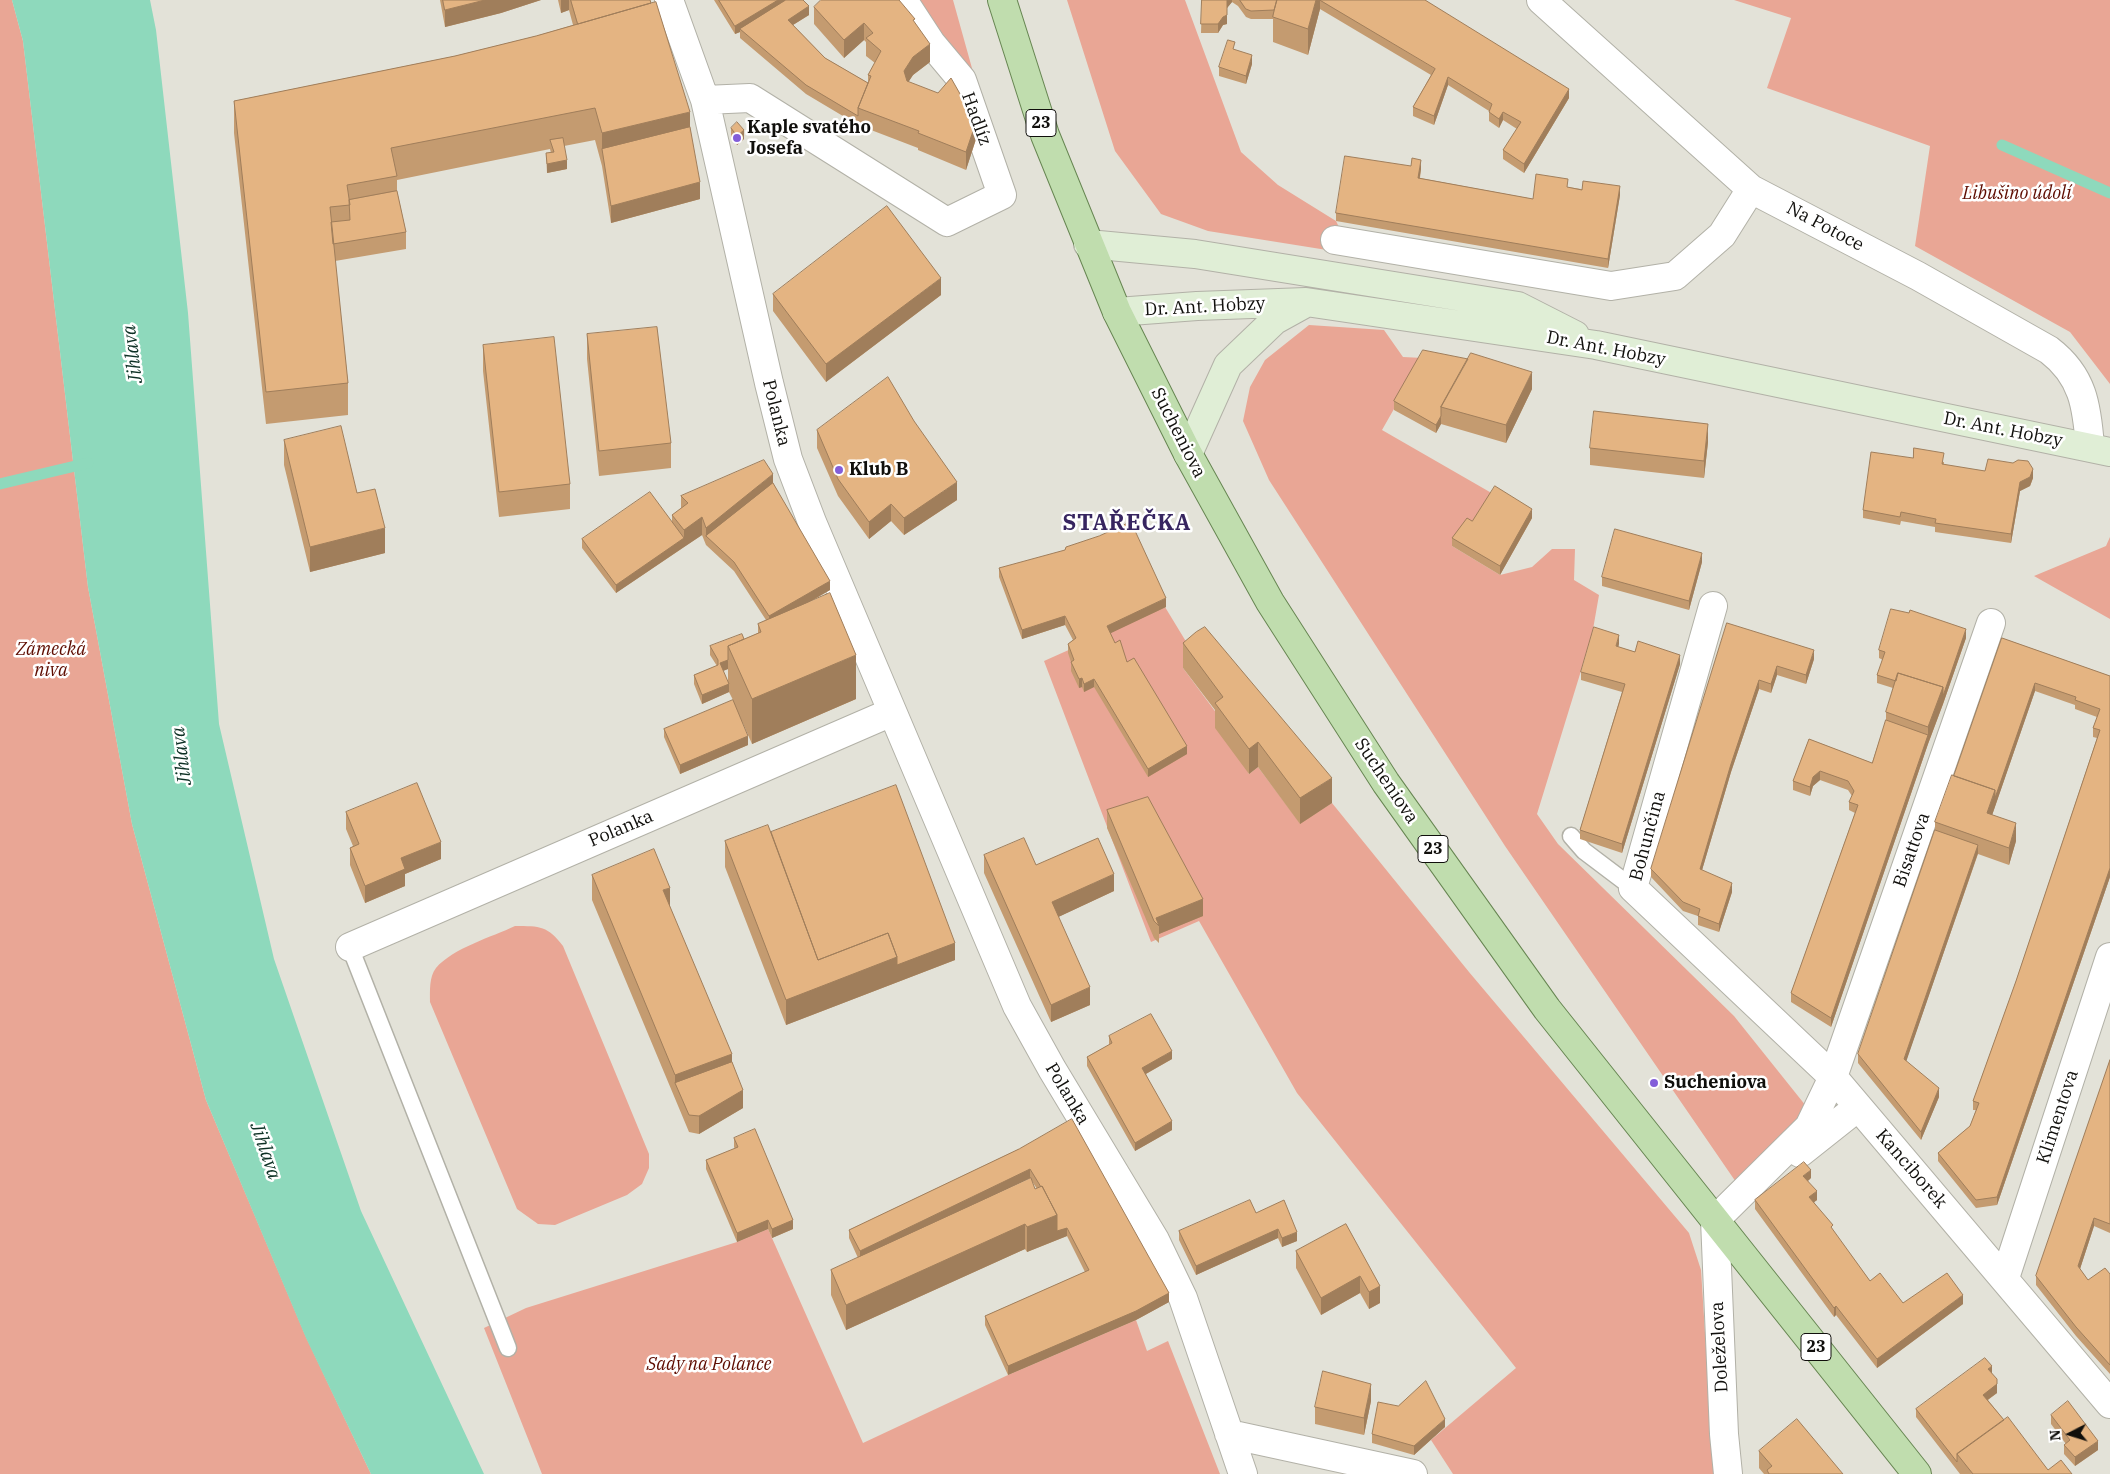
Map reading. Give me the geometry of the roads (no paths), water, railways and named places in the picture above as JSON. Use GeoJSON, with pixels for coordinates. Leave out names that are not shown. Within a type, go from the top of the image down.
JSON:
{"type":"FeatureCollection","features":[{"type":"Feature","properties":{"kind":"main road","name":"Sucheniova"},"geometry":{"type":"LineString","coordinates":[[1002,0],[1045,135],[1117,312],[1188,454],[1270,602],[1386,783],[1548,1009],[1916,1474]]}},
{"type":"Feature","properties":{"kind":"main road"},"geometry":{"type":"LineString","coordinates":[[1088,244],[1195,254],[1518,306],[1596,345]]}},
{"type":"Feature","properties":{"kind":"main road"},"geometry":{"type":"LineString","coordinates":[[1188,454],[1228,365],[1275,320],[1306,302]]}},
{"type":"Feature","properties":{"kind":"main road","name":"Dr. Ant. Hobzy"},"geometry":{"type":"LineString","coordinates":[[1117,312],[1197,306],[1306,302],[1596,345],[2100,450]]}},
{"type":"Feature","properties":{"kind":"street","name":"Polanka"},"geometry":{"type":"LineString","coordinates":[[669,0],[705,100],[768,383],[788,459],[812,522],[1017,1006],[1052,1069],[1155,1240],[1183,1298],[1243,1474]]}},
{"type":"Feature","properties":{"kind":"street","name":"Hadlíz"},"geometry":{"type":"LineString","coordinates":[[705,100],[750,98],[947,222],[1002,195],[962,80],[931,43],[903,0]]}},
{"type":"Feature","properties":{"kind":"street","name":"Na Potoce"},"geometry":{"type":"LineString","coordinates":[[1541,0],[1752,189],[1918,276],[2049,350],[2065,362],[2082,394],[2088,421],[2100,450]]}},
{"type":"Feature","properties":{"kind":"street"},"geometry":{"type":"LineString","coordinates":[[1336,240],[1611,286],[1675,276],[1722,235],[1752,189]]}},
{"type":"Feature","properties":{"kind":"street","name":"Bohunčina"},"geometry":{"type":"LineString","coordinates":[[1713,606],[1633,888],[1833,1077]]}},
{"type":"Feature","properties":{"kind":"street","name":"Bisattova"},"geometry":{"type":"LineString","coordinates":[[1833,1077],[1991,623]]}},
{"type":"Feature","properties":{"kind":"street","name":"Polanka"},"geometry":{"type":"LineString","coordinates":[[350,947],[892,712]]}},
{"type":"Feature","properties":{"kind":"street","name":"Klimentova"},"geometry":{"type":"LineString","coordinates":[[2005,1278],[2110,956]]}},
{"type":"Feature","properties":{"kind":"street"},"geometry":{"type":"LineString","coordinates":[[1714,1220],[1809,1126],[1833,1077]]}},
{"type":"Feature","properties":{"kind":"street","name":"Kanciborek"},"geometry":{"type":"LineString","coordinates":[[1833,1077],[2110,1404]]}},
{"type":"Feature","properties":{"kind":"street"},"geometry":{"type":"LineString","coordinates":[[1714,1220],[1858,1107]]}},
{"type":"Feature","properties":{"kind":"street","name":"Doleželova"},"geometry":{"type":"LineString","coordinates":[[1714,1220],[1724,1434],[1728,1474]]}},
{"type":"Feature","properties":{"kind":"street"},"geometry":{"type":"LineString","coordinates":[[1229,1434],[1413,1474]]}},
{"type":"Feature","properties":{"kind":"lane"},"geometry":{"type":"LineString","coordinates":[[1571,836],[1584,851],[1633,888]]}},
{"type":"Feature","properties":{"kind":"lane"},"geometry":{"type":"LineString","coordinates":[[350,947],[508,1348]]}},
{"type":"Feature","properties":{"kind":"water","name":"Jihlava"},"geometry":{"type":"Polygon","coordinates":[[[12,0],[150,0],[156,30],[188,313],[219,724],[274,959],[361,1211],[484,1474],[371,1474],[306,1338],[206,1100],[132,824],[88,587],[23,41],[12,0]]]}},
{"type":"Feature","properties":{"kind":"waterway"},"geometry":{"type":"LineString","coordinates":[[2002,145],[2110,193]]}},
{"type":"Feature","properties":{"kind":"waterway"},"geometry":{"type":"LineString","coordinates":[[0,484],[88,463]]}},
{"type":"Feature","properties":{"kind":"place","name":"Kaple svatého Josefa"},"geometry":{"type":"Point","coordinates":[737,138]}},
{"type":"Feature","properties":{"kind":"place","name":"Klub B"},"geometry":{"type":"Point","coordinates":[839,470]}},
{"type":"Feature","properties":{"kind":"place","name":"Sucheniova"},"geometry":{"type":"Point","coordinates":[1654,1083]}},
{"type":"Feature","properties":{"kind":"district","name":"STAŘEČKA"},"geometry":{"type":"Point","coordinates":[1127,524]}},
{"type":"Feature","properties":{"kind":"park label","name":"Libušino údolí"},"geometry":{"type":"Point","coordinates":[2017,194]}},
{"type":"Feature","properties":{"kind":"park label","name":"Zámecká niva"},"geometry":{"type":"Point","coordinates":[51,660]}},
{"type":"Feature","properties":{"kind":"park label","name":"Sady na Polance"},"geometry":{"type":"Point","coordinates":[709,1365]}}]}
